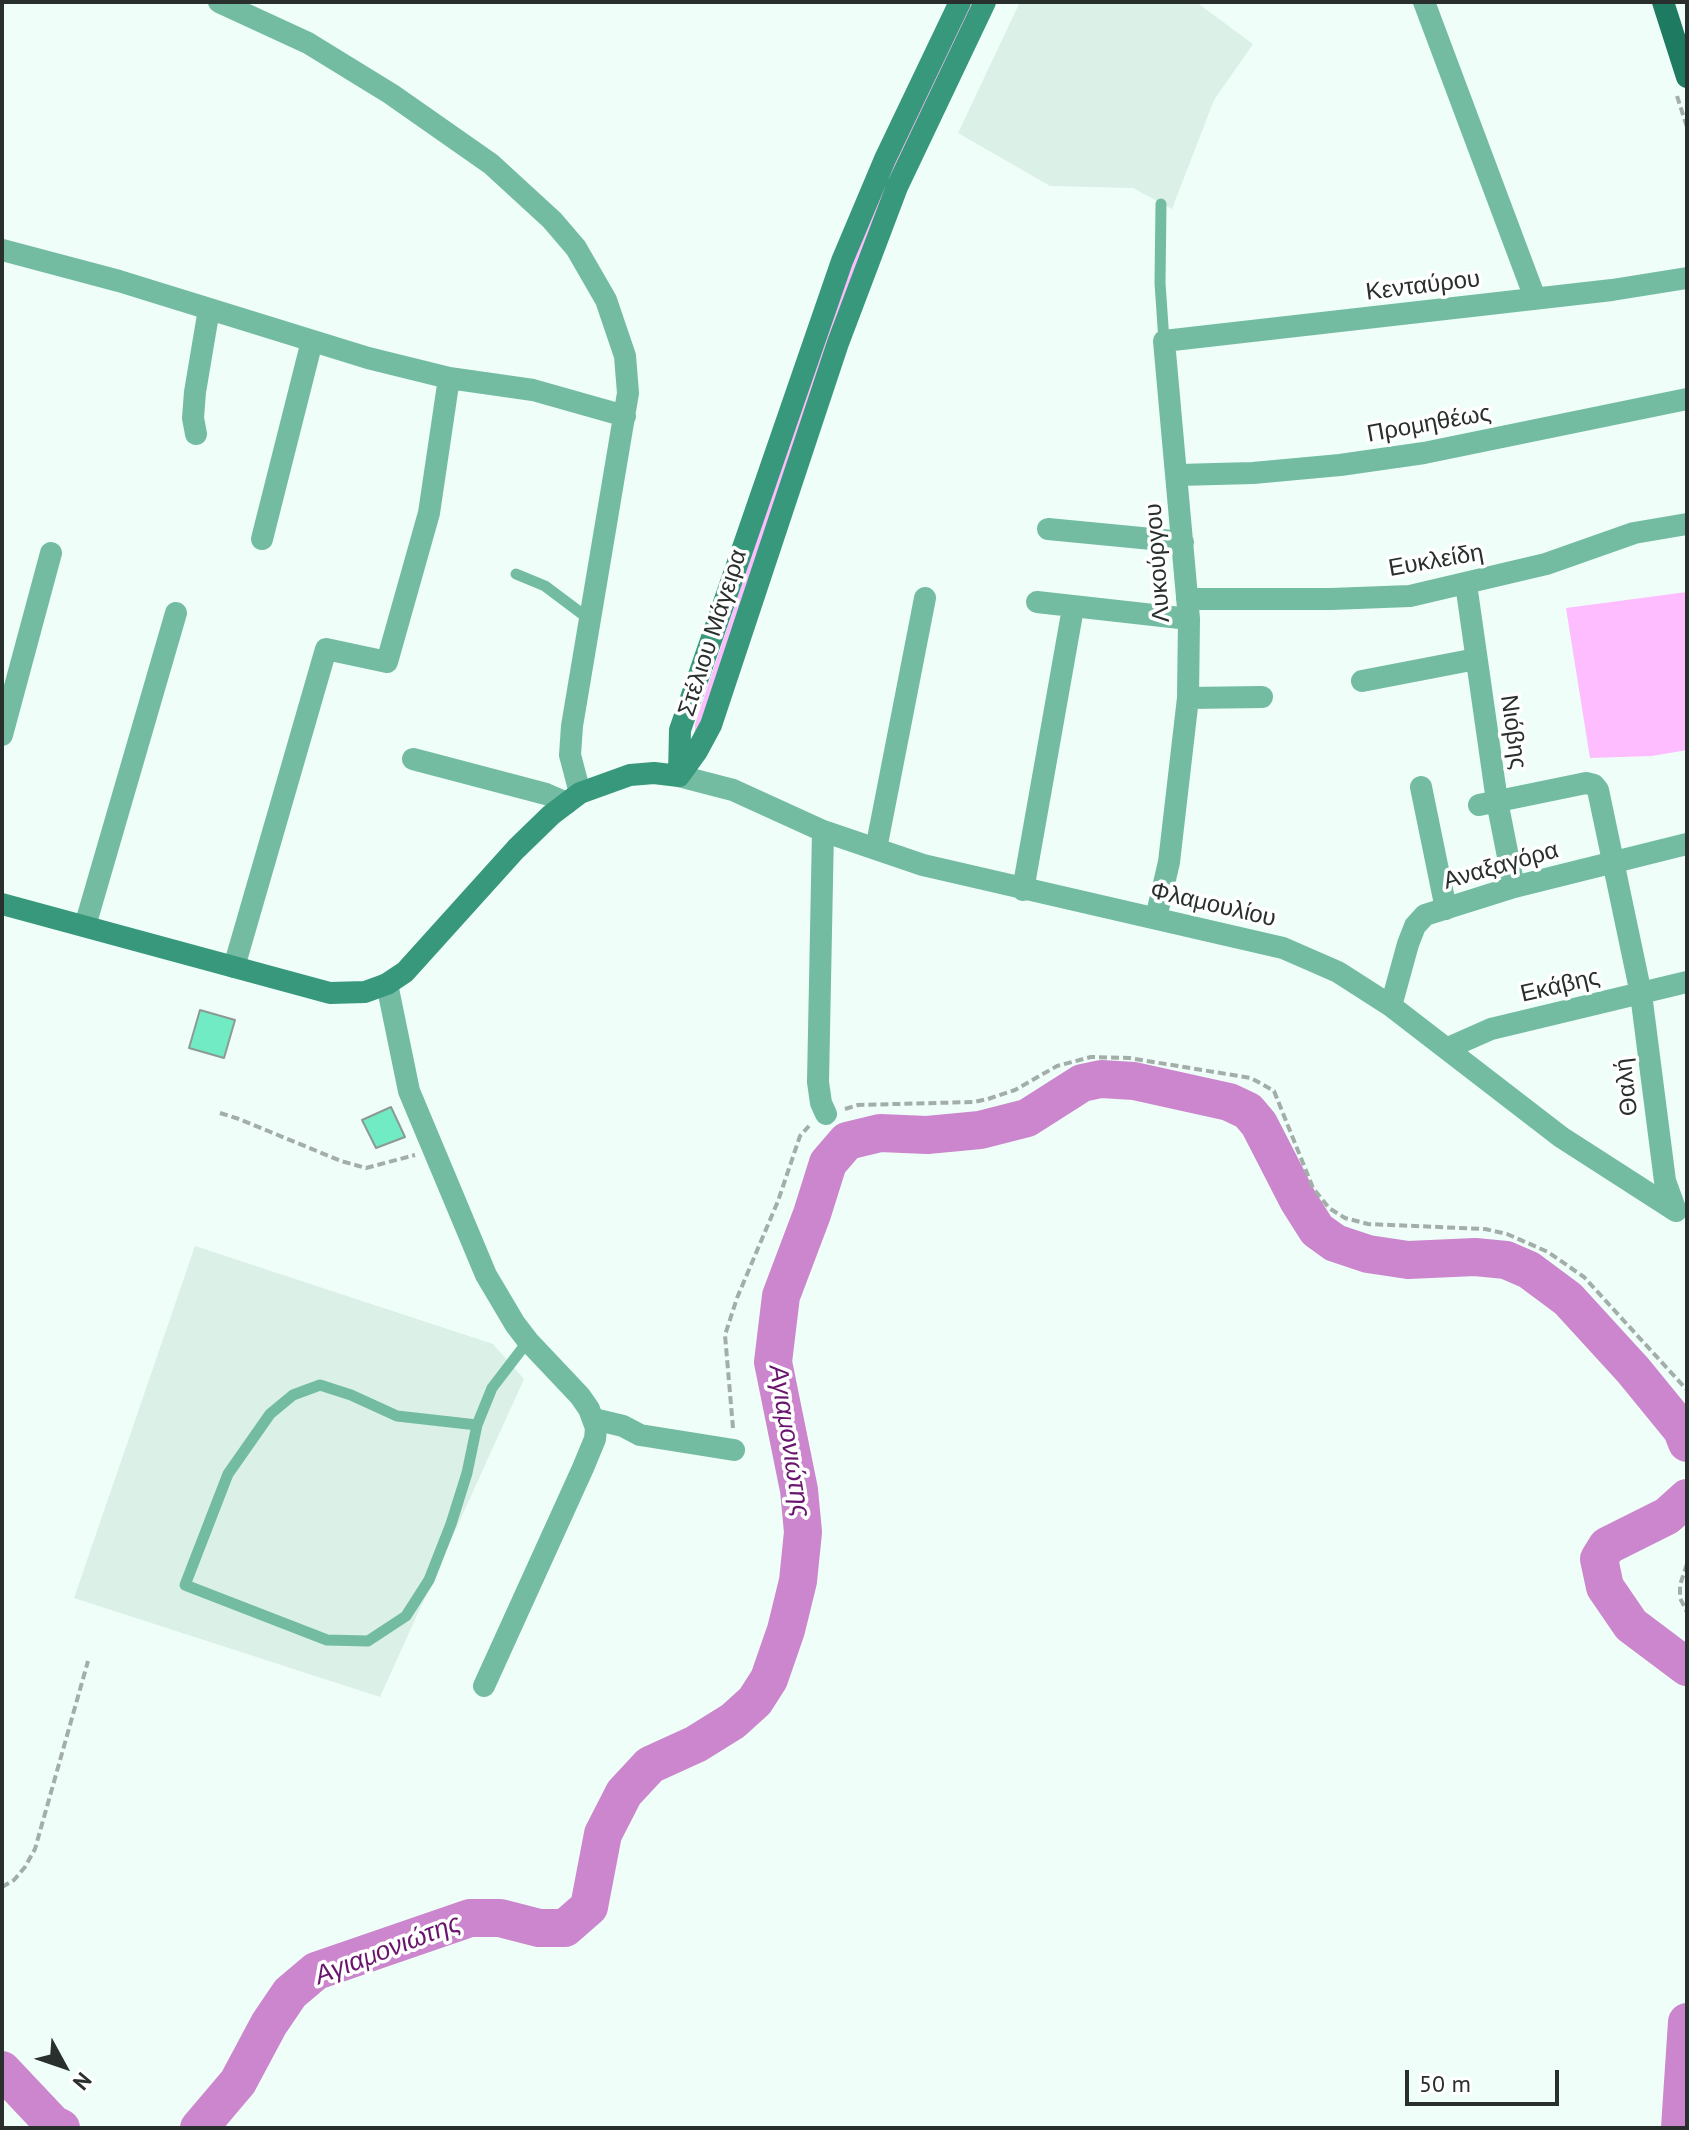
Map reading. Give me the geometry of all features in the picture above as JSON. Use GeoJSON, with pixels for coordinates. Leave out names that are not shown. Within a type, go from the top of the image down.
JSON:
{"type":"FeatureCollection","features":[{"type":"Feature","properties":{"kind":"main road","name":"Στέλιου Μάγειρα"},"geometry":{"type":"LineString","coordinates":[[679,776],[680,730],[842,261],[885,159],[960,2]]}},
{"type":"Feature","properties":{"kind":"main road","name":"Στέλιου Μάγειρα"},"geometry":{"type":"LineString","coordinates":[[679,776],[711,725],[838,343],[897,187],[985,2]]}},
{"type":"Feature","properties":{"kind":"main road"},"geometry":{"type":"LineString","coordinates":[[1663,2],[1685,62]]}},
{"type":"Feature","properties":{"kind":"main road"},"geometry":{"type":"LineString","coordinates":[[2,904],[344,995],[365,992],[387,984],[418,959],[506,860],[551,815],[573,798],[630,775],[654,773],[679,776]]}},
{"type":"Feature","properties":{"kind":"street"},"geometry":{"type":"LineString","coordinates":[[219,2],[308,43],[391,94],[491,164],[552,220],[597,281],[625,356],[625,416],[570,742],[573,798],[546,794],[413,759]]}},
{"type":"Feature","properties":{"kind":"street"},"geometry":{"type":"LineString","coordinates":[[1424,2],[1535,298]]}},
{"type":"Feature","properties":{"kind":"street"},"geometry":{"type":"LineString","coordinates":[[2,250],[119,281],[312,341],[449,378],[533,390],[625,416]]}},
{"type":"Feature","properties":{"kind":"street","name":"Κενταύρου"},"geometry":{"type":"LineString","coordinates":[[1164,341],[1627,288],[1687,278]]}},
{"type":"Feature","properties":{"kind":"street"},"geometry":{"type":"LineString","coordinates":[[196,434],[193,418],[195,392],[209,309]]}},
{"type":"Feature","properties":{"kind":"street"},"geometry":{"type":"LineString","coordinates":[[262,539],[312,341]]}},
{"type":"Feature","properties":{"kind":"street","name":"Λυκούργου"},"geometry":{"type":"LineString","coordinates":[[1156,918],[1171,847],[1188,698],[1188,609],[1164,341]]}},
{"type":"Feature","properties":{"kind":"street"},"geometry":{"type":"LineString","coordinates":[[234,967],[326,649],[387,662],[429,513],[449,378]]}},
{"type":"Feature","properties":{"kind":"street","name":"Προμηθέως"},"geometry":{"type":"LineString","coordinates":[[1178,475],[1253,473],[1424,453],[1687,399]]}},
{"type":"Feature","properties":{"kind":"street","name":"Ευκλείδη"},"geometry":{"type":"LineString","coordinates":[[1037,602],[1073,608],[1188,609],[1410,596],[1560,561],[1634,533],[1687,524]]}},
{"type":"Feature","properties":{"kind":"street"},"geometry":{"type":"LineString","coordinates":[[1048,529],[1183,542]]}},
{"type":"Feature","properties":{"kind":"street"},"geometry":{"type":"LineString","coordinates":[[2,735],[51,553]]}},
{"type":"Feature","properties":{"kind":"street","name":"Νιόβης"},"geometry":{"type":"LineString","coordinates":[[1466,584],[1476,659],[1488,803],[1514,887]]}},
{"type":"Feature","properties":{"kind":"street"},"geometry":{"type":"LineString","coordinates":[[876,849],[925,598]]}},
{"type":"Feature","properties":{"kind":"street"},"geometry":{"type":"LineString","coordinates":[[1023,890],[1073,608]]}},
{"type":"Feature","properties":{"kind":"street"},"geometry":{"type":"LineString","coordinates":[[85,926],[176,613]]}},
{"type":"Feature","properties":{"kind":"street"},"geometry":{"type":"LineString","coordinates":[[1362,681],[1476,659]]}},
{"type":"Feature","properties":{"kind":"street"},"geometry":{"type":"LineString","coordinates":[[1188,698],[1262,697]]}},
{"type":"Feature","properties":{"kind":"street","name":"Φλαμουλίου"},"geometry":{"type":"LineString","coordinates":[[679,776],[733,790],[823,831],[923,865],[1283,948],[1338,972],[1391,1006],[1561,1137],[1682,1208]]}},
{"type":"Feature","properties":{"kind":"street","name":"Θαλή"},"geometry":{"type":"LineString","coordinates":[[1488,803],[1586,783],[1598,790],[1641,994],[1665,1181],[1682,1208]]}},
{"type":"Feature","properties":{"kind":"street"},"geometry":{"type":"LineString","coordinates":[[1421,787],[1446,909]]}},
{"type":"Feature","properties":{"kind":"street"},"geometry":{"type":"LineString","coordinates":[[823,831],[818,1082],[826,1114]]}},
{"type":"Feature","properties":{"kind":"street","name":"Αναξαγόρα"},"geometry":{"type":"LineString","coordinates":[[1391,1006],[1415,926],[1425,915],[1514,887],[1687,844]]}},
{"type":"Feature","properties":{"kind":"street","name":"Εκάβης"},"geometry":{"type":"LineString","coordinates":[[1448,1048],[1491,1029],[1687,982]]}},
{"type":"Feature","properties":{"kind":"street"},"geometry":{"type":"LineString","coordinates":[[387,984],[403,1070],[432,1150],[486,1275],[515,1324],[580,1396],[594,1419],[595,1439],[484,1686]]}},
{"type":"Feature","properties":{"kind":"street"},"geometry":{"type":"LineString","coordinates":[[594,1419],[623,1426],[640,1435],[734,1450]]}},
{"type":"Feature","properties":{"kind":"lane","name":"Λυκούργου"},"geometry":{"type":"LineString","coordinates":[[1161,204],[1164,341]]}},
{"type":"Feature","properties":{"kind":"lane"},"geometry":{"type":"LineString","coordinates":[[516,574],[545,586],[590,619]]}},
{"type":"Feature","properties":{"kind":"lane"},"geometry":{"type":"LineString","coordinates":[[477,1425],[397,1416],[320,1385],[293,1395],[270,1414],[228,1474],[185,1585],[327,1640],[368,1641],[406,1616],[429,1580],[455,1512],[477,1425],[492,1388],[528,1341]]}},
{"type":"Feature","properties":{"kind":"path"},"geometry":{"type":"LineString","coordinates":[[734,1450],[725,1335],[800,1136],[826,1114],[858,1105],[974,1102],[1015,1090],[1057,1066],[1091,1057],[1129,1058],[1251,1078],[1274,1091],[1313,1188],[1329,1208],[1345,1218],[1368,1224],[1485,1229],[1507,1234],[1548,1252],[1584,1277],[1687,1390]]}},
{"type":"Feature","properties":{"kind":"path"},"geometry":{"type":"LineString","coordinates":[[220,1113],[366,1168],[432,1150]]}},
{"type":"Feature","properties":{"kind":"path"},"geometry":{"type":"LineString","coordinates":[[1687,1564],[1680,1585],[1680,1598],[1687,1612]]}},
{"type":"Feature","properties":{"kind":"path"},"geometry":{"type":"LineString","coordinates":[[2,1887],[14,1880],[35,1849],[88,1661]]}},
{"type":"Feature","properties":{"kind":"shaded area"},"geometry":{"type":"Polygon","coordinates":[[[970,2],[976,2],[695,731],[832,316],[872,208],[970,2]]]}},
{"type":"Feature","properties":{"kind":"shaded area"},"geometry":{"type":"Polygon","coordinates":[[[1020,2],[1196,2],[1253,44],[1214,100],[1172,209],[1133,188],[1050,186],[958,133],[1020,2]]]}},
{"type":"Feature","properties":{"kind":"shaded area"},"geometry":{"type":"Polygon","coordinates":[[[1687,592],[1687,750],[1652,756],[1590,758],[1566,608],[1687,592]]]}},
{"type":"Feature","properties":{"kind":"shaded area"},"geometry":{"type":"Polygon","coordinates":[[[195,1246],[493,1344],[524,1379],[380,1697],[74,1598],[195,1246]]]}},
{"type":"Feature","properties":{"kind":"building"},"geometry":{"type":"Polygon","coordinates":[[[200,1010],[235,1020],[224,1058],[189,1048],[200,1010]]]}},
{"type":"Feature","properties":{"kind":"building"},"geometry":{"type":"Polygon","coordinates":[[[391,1107],[405,1137],[376,1148],[362,1120],[391,1107]]]}},
{"type":"Feature","properties":{"kind":"waterway","name":"Αγιαμονιώτης"},"geometry":{"type":"LineString","coordinates":[[199,2128],[238,2082],[269,2024],[290,1993],[316,1971],[470,1918],[500,1918],[539,1928],[565,1928],[589,1907],[603,1834],[624,1793],[650,1765],[696,1744],[733,1721],[755,1701],[769,1679],[786,1630],[798,1581],[803,1532],[799,1490],[773,1362],[781,1296],[828,1163],[847,1141],[880,1133],[927,1135],[980,1130],[1027,1118],[1082,1083],[1101,1079],[1134,1081],[1229,1102],[1248,1111],[1259,1124],[1317,1230],[1335,1243],[1368,1254],[1408,1260],[1475,1257],[1506,1260],[1529,1270],[1568,1299],[1633,1370],[1682,1430],[1687,1443]]}},
{"type":"Feature","properties":{"kind":"waterway","name":"Αγιαμονιώτης"},"geometry":{"type":"LineString","coordinates":[[1687,1498],[1667,1516],[1607,1546],[1599,1559],[1605,1587],[1631,1625],[1687,1667]]}},
{"type":"Feature","properties":{"kind":"waterway","name":"Αγιαμονιώτης"},"geometry":{"type":"LineString","coordinates":[[1680,2128],[1687,2022]]}},
{"type":"Feature","properties":{"kind":"waterway","name":"Αγιαμονιώτης"},"geometry":{"type":"LineString","coordinates":[[2,2070],[53,2124],[61,2128]]}}]}
